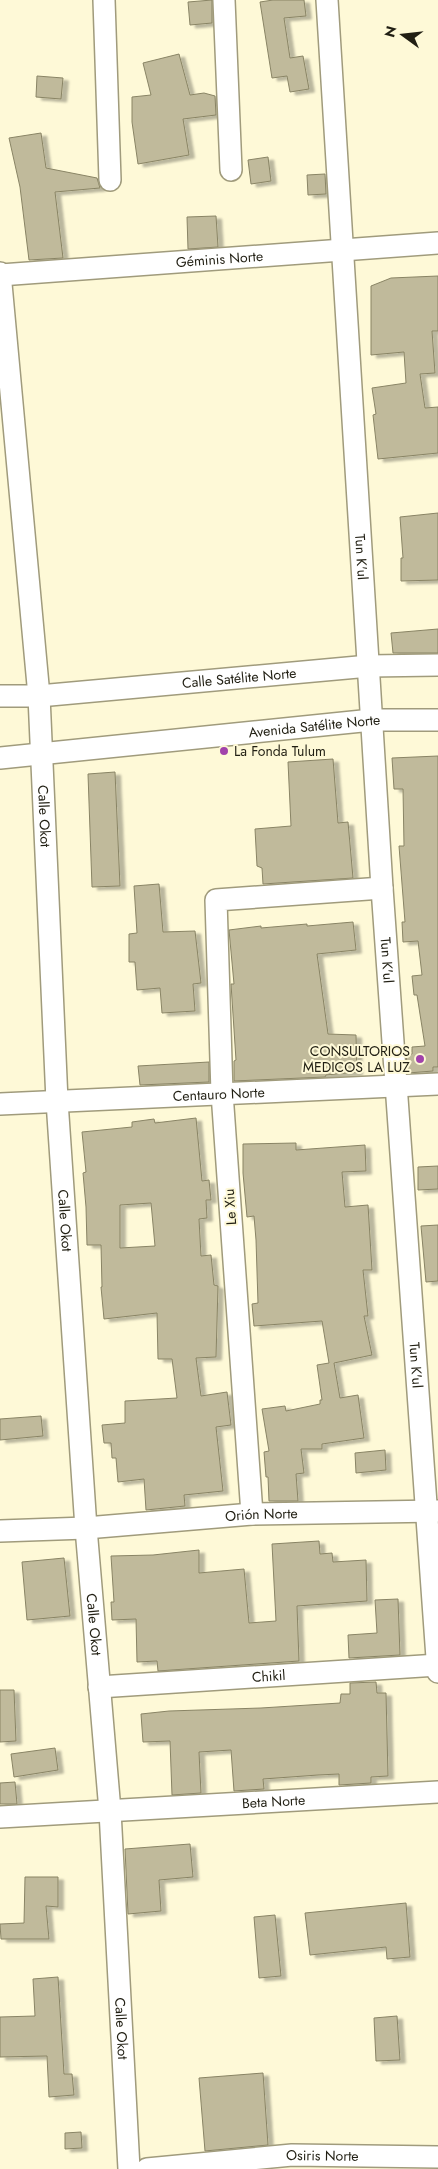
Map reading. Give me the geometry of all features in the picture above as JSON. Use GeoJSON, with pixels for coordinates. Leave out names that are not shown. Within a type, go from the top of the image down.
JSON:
{"type":"FeatureCollection","features":[{"type":"Feature","properties":{"kind":"street"},"geometry":{"type":"LineString","coordinates":[[104,0],[110,180]]}},
{"type":"Feature","properties":{"kind":"street"},"geometry":{"type":"LineString","coordinates":[[224,0],[231,170]]}},
{"type":"Feature","properties":{"kind":"street","name":"Tun K'ul"},"geometry":{"type":"LineString","coordinates":[[327,0],[395,1087],[433,1511],[438,1672]]}},
{"type":"Feature","properties":{"kind":"street","name":"Géminis Norte"},"geometry":{"type":"LineString","coordinates":[[0,275],[438,243]]}},
{"type":"Feature","properties":{"kind":"street","name":"Calle Okot"},"geometry":{"type":"LineString","coordinates":[[0,275],[40,696],[58,1101],[86,1528],[110,1810],[129,2169]]}},
{"type":"Feature","properties":{"kind":"street","name":"Calle Satélite Norte"},"geometry":{"type":"LineString","coordinates":[[0,696],[40,696],[369,666],[438,665]]}},
{"type":"Feature","properties":{"kind":"street","name":"Avenida Satélite Norte"},"geometry":{"type":"LineString","coordinates":[[0,758],[372,720],[438,720]]}},
{"type":"Feature","properties":{"kind":"street","name":"Le Xiu"},"geometry":{"type":"LineString","coordinates":[[252,1514],[222,1093],[216,900],[382,888]]}},
{"type":"Feature","properties":{"kind":"street","name":"Centauro Norte"},"geometry":{"type":"LineString","coordinates":[[0,1104],[438,1084]]}},
{"type":"Feature","properties":{"kind":"street","name":"Orión Norte"},"geometry":{"type":"LineString","coordinates":[[0,1531],[86,1528],[252,1514],[433,1511]]}},
{"type":"Feature","properties":{"kind":"street","name":"Chikil"},"geometry":{"type":"LineString","coordinates":[[99,1688],[438,1665]]}},
{"type":"Feature","properties":{"kind":"street","name":"Beta Norte"},"geometry":{"type":"LineString","coordinates":[[0,1817],[438,1792]]}},
{"type":"Feature","properties":{"kind":"street","name":"Osiris Norte"},"geometry":{"type":"LineString","coordinates":[[147,2169],[438,2157]]}},
{"type":"Feature","properties":{"kind":"building"},"geometry":{"type":"Polygon","coordinates":[[[212,0],[212,23],[190,25],[188,2],[212,0]]]}},
{"type":"Feature","properties":{"kind":"building"},"geometry":{"type":"Polygon","coordinates":[[[304,0],[306,16],[284,18],[290,58],[303,56],[309,89],[290,92],[287,76],[272,78],[260,2],[304,0]]]}},
{"type":"Feature","properties":{"kind":"building"},"geometry":{"type":"Polygon","coordinates":[[[179,54],[190,95],[204,93],[215,96],[216,115],[183,119],[189,155],[138,164],[132,122],[132,97],[151,95],[143,63],[179,54]]]}},
{"type":"Feature","properties":{"kind":"building"},"geometry":{"type":"Polygon","coordinates":[[[37,76],[63,78],[61,99],[36,97],[37,76]]]}},
{"type":"Feature","properties":{"kind":"building"},"geometry":{"type":"Polygon","coordinates":[[[41,133],[46,168],[97,178],[100,188],[55,192],[63,258],[29,260],[20,187],[9,138],[41,133]]]}},
{"type":"Feature","properties":{"kind":"building"},"geometry":{"type":"Polygon","coordinates":[[[268,157],[271,181],[251,184],[248,160],[268,157]]]}},
{"type":"Feature","properties":{"kind":"building"},"geometry":{"type":"Polygon","coordinates":[[[325,174],[326,194],[308,195],[307,175],[325,174]]]}},
{"type":"Feature","properties":{"kind":"building"},"geometry":{"type":"Polygon","coordinates":[[[216,216],[218,247],[188,249],[187,217],[216,216]]]}},
{"type":"Feature","properties":{"kind":"building"},"geometry":{"type":"Polygon","coordinates":[[[438,276],[438,331],[432,331],[435,373],[420,374],[425,408],[438,407],[438,453],[378,459],[373,415],[376,414],[372,388],[406,383],[404,352],[371,355],[371,286],[391,278],[438,276]]]}},
{"type":"Feature","properties":{"kind":"building"},"geometry":{"type":"Polygon","coordinates":[[[438,513],[438,580],[401,581],[401,558],[403,558],[400,517],[438,513]]]}},
{"type":"Feature","properties":{"kind":"building"},"geometry":{"type":"Polygon","coordinates":[[[438,629],[438,653],[393,653],[391,633],[438,629]]]}},
{"type":"Feature","properties":{"kind":"building"},"geometry":{"type":"Polygon","coordinates":[[[438,756],[438,1067],[433,1067],[433,1071],[408,1073],[406,1054],[412,1054],[412,1047],[425,1046],[417,995],[414,995],[412,976],[422,975],[418,941],[403,942],[402,922],[405,922],[399,846],[404,846],[403,789],[394,789],[392,758],[438,756]]]}},
{"type":"Feature","properties":{"kind":"building"},"geometry":{"type":"Polygon","coordinates":[[[333,759],[338,823],[348,822],[353,878],[263,884],[262,868],[257,866],[255,829],[291,826],[288,762],[333,759]]]}},
{"type":"Feature","properties":{"kind":"building"},"geometry":{"type":"Polygon","coordinates":[[[115,772],[120,886],[92,887],[88,774],[115,772]]]}},
{"type":"Feature","properties":{"kind":"building"},"geometry":{"type":"Polygon","coordinates":[[[159,884],[163,932],[195,931],[201,983],[193,984],[195,1011],[162,1013],[160,988],[137,990],[135,962],[129,962],[129,934],[137,933],[134,886],[159,884]]]}},
{"type":"Feature","properties":{"kind":"building"},"geometry":{"type":"Polygon","coordinates":[[[353,922],[356,950],[317,954],[328,1034],[356,1035],[357,1072],[326,1075],[325,1077],[234,1081],[234,1061],[236,1060],[231,984],[234,984],[229,930],[261,926],[261,928],[353,922]]]}},
{"type":"Feature","properties":{"kind":"building"},"geometry":{"type":"Polygon","coordinates":[[[209,1062],[209,1082],[140,1085],[138,1066],[209,1062]]]}},
{"type":"Feature","properties":{"kind":"building"},"geometry":{"type":"Polygon","coordinates":[[[196,1118],[202,1181],[209,1180],[211,1200],[206,1200],[207,1218],[199,1219],[201,1256],[211,1255],[214,1285],[218,1286],[216,1357],[196,1358],[201,1396],[227,1392],[231,1425],[216,1427],[223,1491],[184,1495],[185,1506],[146,1510],[144,1479],[118,1482],[116,1458],[112,1458],[111,1443],[104,1443],[102,1425],[125,1423],[125,1401],[177,1398],[172,1359],[158,1359],[157,1313],[104,1319],[101,1287],[101,1245],[87,1245],[83,1173],[86,1172],[82,1132],[132,1127],[132,1122],[154,1119],[155,1123],[196,1118]],[[151,1203],[120,1205],[120,1248],[155,1246],[151,1203]]]}},
{"type":"Feature","properties":{"kind":"building"},"geometry":{"type":"Polygon","coordinates":[[[296,1143],[296,1150],[365,1145],[366,1171],[342,1172],[345,1207],[368,1205],[372,1270],[363,1270],[368,1316],[364,1316],[372,1355],[334,1363],[340,1398],[358,1395],[364,1438],[322,1444],[322,1449],[301,1449],[304,1473],[296,1474],[298,1501],[269,1501],[264,1452],[269,1451],[262,1409],[285,1406],[286,1411],[320,1404],[320,1400],[322,1400],[317,1365],[329,1363],[322,1321],[254,1326],[252,1304],[258,1303],[256,1240],[254,1216],[247,1217],[243,1173],[243,1144],[296,1143]]]}},
{"type":"Feature","properties":{"kind":"building"},"geometry":{"type":"Polygon","coordinates":[[[438,1166],[438,1189],[418,1190],[418,1167],[438,1166]]]}},
{"type":"Feature","properties":{"kind":"building"},"geometry":{"type":"Polygon","coordinates":[[[438,1225],[438,1281],[426,1282],[421,1226],[438,1225]]]}},
{"type":"Feature","properties":{"kind":"building"},"geometry":{"type":"Polygon","coordinates":[[[41,1416],[43,1436],[0,1440],[0,1419],[41,1416]]]}},
{"type":"Feature","properties":{"kind":"building"},"geometry":{"type":"Polygon","coordinates":[[[385,1450],[386,1470],[356,1473],[355,1453],[385,1450]]]}},
{"type":"Feature","properties":{"kind":"building"},"geometry":{"type":"Polygon","coordinates":[[[319,1541],[320,1554],[332,1553],[333,1562],[366,1560],[367,1601],[297,1606],[299,1661],[158,1671],[157,1661],[137,1662],[136,1619],[112,1620],[111,1602],[114,1602],[111,1556],[153,1555],[199,1550],[199,1573],[244,1569],[249,1623],[276,1621],[272,1544],[319,1541]]]}},
{"type":"Feature","properties":{"kind":"building"},"geometry":{"type":"Polygon","coordinates":[[[64,1558],[70,1616],[27,1620],[22,1562],[64,1558]]]}},
{"type":"Feature","properties":{"kind":"building"},"geometry":{"type":"Polygon","coordinates":[[[398,1599],[400,1655],[349,1658],[348,1635],[377,1633],[375,1600],[398,1599]]]}},
{"type":"Feature","properties":{"kind":"building"},"geometry":{"type":"Polygon","coordinates":[[[376,1682],[377,1693],[386,1693],[388,1776],[371,1777],[371,1783],[339,1785],[339,1774],[318,1775],[263,1779],[264,1789],[234,1791],[231,1750],[199,1752],[201,1793],[172,1795],[170,1741],[143,1742],[141,1714],[340,1703],[341,1694],[350,1694],[350,1683],[376,1682]]]}},
{"type":"Feature","properties":{"kind":"building"},"geometry":{"type":"Polygon","coordinates":[[[0,1690],[14,1690],[16,1741],[0,1742],[0,1690]]]}},
{"type":"Feature","properties":{"kind":"building"},"geometry":{"type":"Polygon","coordinates":[[[55,1748],[58,1770],[14,1777],[11,1754],[55,1748]]]}},
{"type":"Feature","properties":{"kind":"building"},"geometry":{"type":"Polygon","coordinates":[[[15,1782],[17,1804],[0,1804],[0,1783],[15,1782]]]}},
{"type":"Feature","properties":{"kind":"building"},"geometry":{"type":"Polygon","coordinates":[[[190,1844],[193,1877],[159,1880],[161,1911],[128,1914],[125,1849],[190,1844]]]}},
{"type":"Feature","properties":{"kind":"building"},"geometry":{"type":"Polygon","coordinates":[[[25,1877],[58,1877],[58,1907],[46,1906],[49,1939],[1,1939],[0,1924],[24,1923],[25,1877]]]}},
{"type":"Feature","properties":{"kind":"building"},"geometry":{"type":"Polygon","coordinates":[[[406,1903],[410,1957],[387,1959],[386,1947],[310,1955],[305,1913],[406,1903]]]}},
{"type":"Feature","properties":{"kind":"building"},"geometry":{"type":"Polygon","coordinates":[[[275,1915],[281,1976],[259,1978],[254,1917],[275,1915]]]}},
{"type":"Feature","properties":{"kind":"building"},"geometry":{"type":"Polygon","coordinates":[[[58,1977],[64,2074],[72,2074],[74,2095],[49,2097],[47,2056],[0,2057],[0,2017],[35,2016],[33,1979],[58,1977]]]}},
{"type":"Feature","properties":{"kind":"building"},"geometry":{"type":"Polygon","coordinates":[[[397,2016],[400,2060],[376,2061],[374,2018],[397,2016]]]}},
{"type":"Feature","properties":{"kind":"building"},"geometry":{"type":"Polygon","coordinates":[[[263,2073],[268,2145],[205,2151],[199,2078],[263,2073]]]}},
{"type":"Feature","properties":{"kind":"building"},"geometry":{"type":"Polygon","coordinates":[[[81,2132],[82,2148],[65,2149],[65,2133],[81,2132]]]}},
{"type":"Feature","properties":{"kind":"place","name":"La Fonda Tulum"},"geometry":{"type":"Point","coordinates":[224,751]}},
{"type":"Feature","properties":{"kind":"place","name":"CONSULTORIOS MEDICOS LA LUZ"},"geometry":{"type":"Point","coordinates":[420,1059]}}]}
